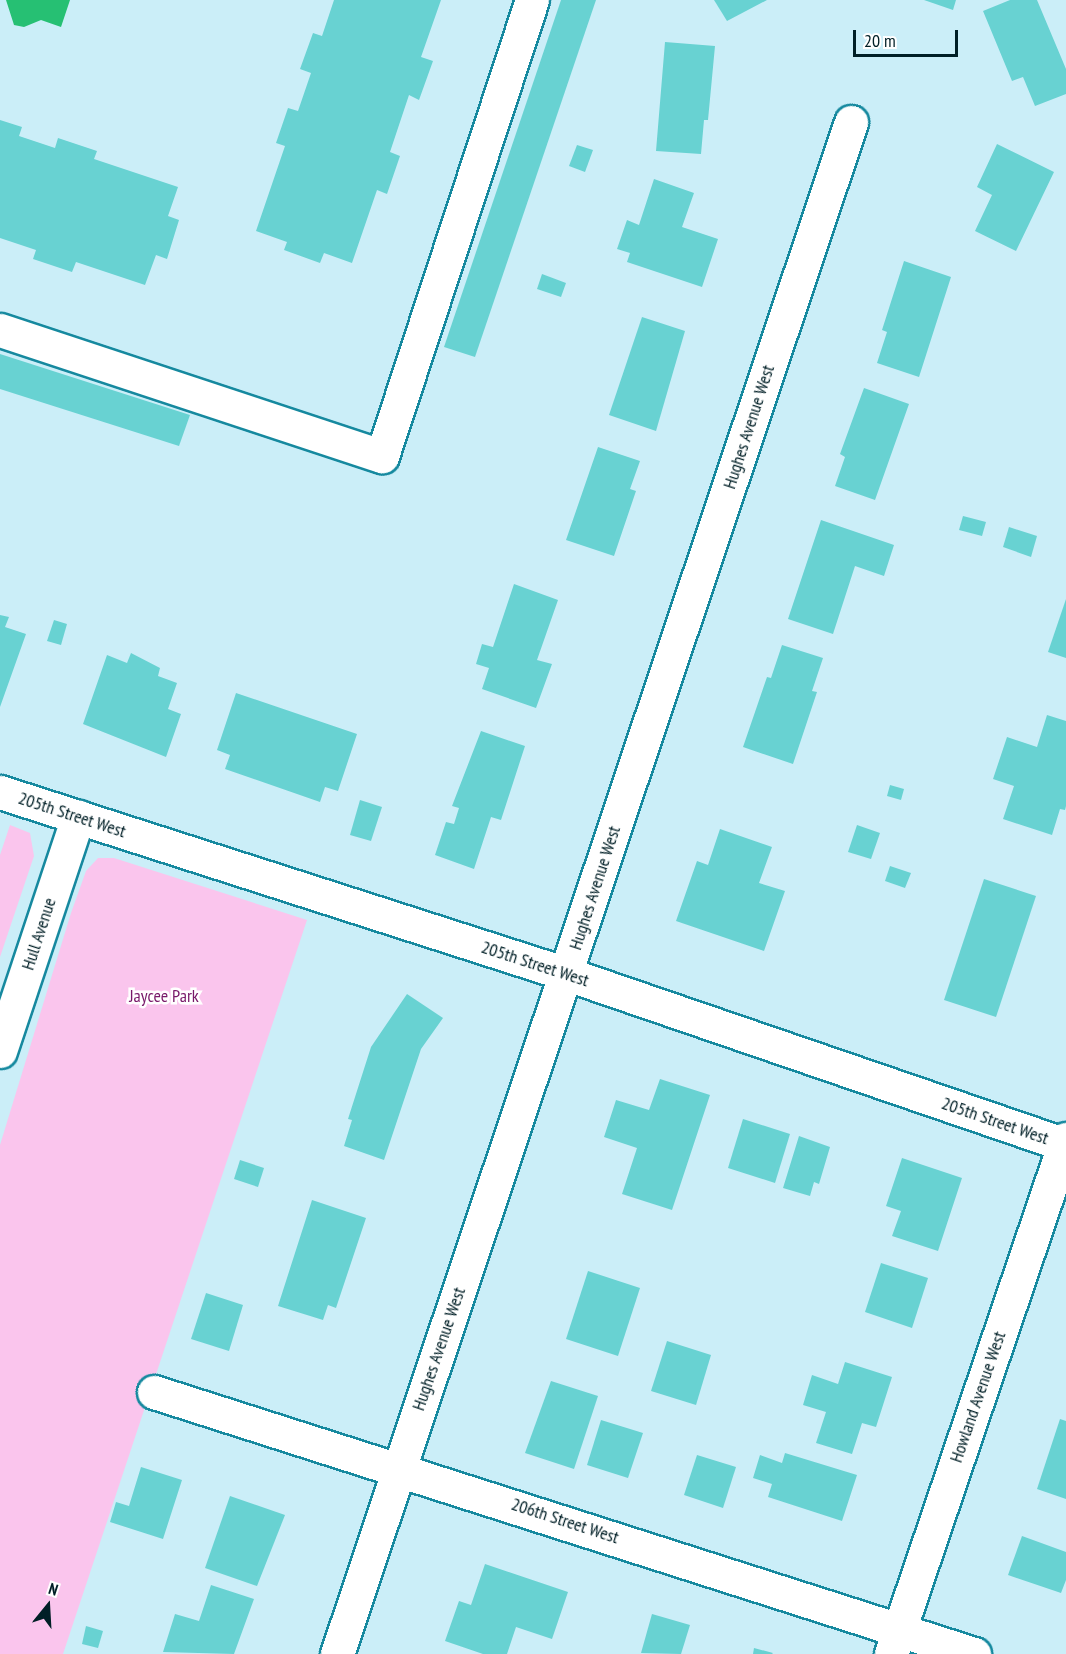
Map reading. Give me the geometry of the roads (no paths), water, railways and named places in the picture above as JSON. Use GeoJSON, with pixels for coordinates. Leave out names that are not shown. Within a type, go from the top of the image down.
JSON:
{"type":"FeatureCollection","features":[{"type":"Feature","properties":{"kind":"street"},"geometry":{"type":"LineString","coordinates":[[0,330],[382,456],[532,0]]}},
{"type":"Feature","properties":{"kind":"street","name":"Hughes Avenue West"},"geometry":{"type":"LineString","coordinates":[[337,1654],[851,122]]}},
{"type":"Feature","properties":{"kind":"street","name":"205th Street West"},"geometry":{"type":"LineString","coordinates":[[0,792],[567,974],[1065,1143]]}},
{"type":"Feature","properties":{"kind":"street","name":"Hull Avenue"},"geometry":{"type":"LineString","coordinates":[[0,1051],[78,817]]}},
{"type":"Feature","properties":{"kind":"street","name":"Howland Avenue West"},"geometry":{"type":"LineString","coordinates":[[895,1642],[1065,1143]]}},
{"type":"Feature","properties":{"kind":"street","name":"206th Street West"},"geometry":{"type":"LineString","coordinates":[[154,1392],[398,1470],[895,1642],[975,1654]]}},
{"type":"Feature","properties":{"kind":"park label","name":"Jaycee Park"},"geometry":{"type":"Point","coordinates":[164,996]}}]}
